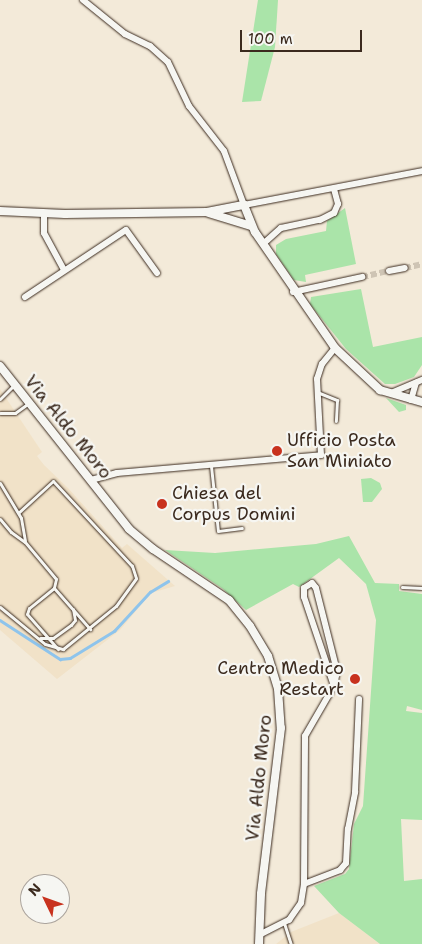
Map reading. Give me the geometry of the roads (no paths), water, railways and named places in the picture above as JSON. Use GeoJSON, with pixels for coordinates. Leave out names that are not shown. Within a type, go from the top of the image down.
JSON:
{"type":"FeatureCollection","features":[{"type":"Feature","properties":{"kind":"street"},"geometry":{"type":"LineString","coordinates":[[83,0],[125,34],[150,46],[168,62],[189,106],[224,151],[251,226],[293,292],[336,348],[374,385],[389,394],[422,402]]}},
{"type":"Feature","properties":{"kind":"street"},"geometry":{"type":"LineString","coordinates":[[0,211],[44,213],[207,212],[422,171]]}},
{"type":"Feature","properties":{"kind":"street"},"geometry":{"type":"LineString","coordinates":[[263,244],[281,228],[320,220],[334,213],[338,204],[334,189]]}},
{"type":"Feature","properties":{"kind":"street"},"geometry":{"type":"LineString","coordinates":[[207,212],[251,226]]}},
{"type":"Feature","properties":{"kind":"street"},"geometry":{"type":"LineString","coordinates":[[44,213],[44,233],[64,270]]}},
{"type":"Feature","properties":{"kind":"street"},"geometry":{"type":"LineString","coordinates":[[25,297],[126,230],[157,273]]}},
{"type":"Feature","properties":{"kind":"street"},"geometry":{"type":"LineString","coordinates":[[389,271],[405,268]]}},
{"type":"Feature","properties":{"kind":"street"},"geometry":{"type":"LineString","coordinates":[[293,292],[362,277]]}},
{"type":"Feature","properties":{"kind":"street"},"geometry":{"type":"LineString","coordinates":[[91,480],[117,472],[322,455],[316,392],[320,368],[336,348]]}},
{"type":"Feature","properties":{"kind":"street","name":"Via Aldo Moro"},"geometry":{"type":"LineString","coordinates":[[0,366],[141,540],[234,605],[256,635],[273,670],[280,700],[281,728],[262,881],[259,944]]}},
{"type":"Feature","properties":{"kind":"street"},"geometry":{"type":"LineString","coordinates":[[389,394],[419,381]]}},
{"type":"Feature","properties":{"kind":"street"},"geometry":{"type":"LineString","coordinates":[[411,400],[419,381]]}},
{"type":"Feature","properties":{"kind":"street"},"geometry":{"type":"LineString","coordinates":[[259,935],[284,924],[300,906],[304,884],[305,736],[334,686],[337,671],[316,588],[310,584],[304,588],[304,597],[334,686]]}},
{"type":"Feature","properties":{"kind":"street"},"geometry":{"type":"LineString","coordinates":[[304,884],[345,866],[348,829],[355,792],[358,699]]}},
{"type":"Feature","properties":{"kind":"lane"},"geometry":{"type":"LineString","coordinates":[[0,399],[15,385]]}},
{"type":"Feature","properties":{"kind":"lane"},"geometry":{"type":"LineString","coordinates":[[316,392],[331,394],[338,400],[336,421]]}},
{"type":"Feature","properties":{"kind":"lane"},"geometry":{"type":"LineString","coordinates":[[0,413],[15,413],[29,403]]}},
{"type":"Feature","properties":{"kind":"lane"},"geometry":{"type":"LineString","coordinates":[[211,465],[218,531],[242,528]]}},
{"type":"Feature","properties":{"kind":"lane"},"geometry":{"type":"LineString","coordinates":[[0,607],[45,644],[58,649],[66,648],[90,629],[131,590],[136,578],[136,570],[54,480],[19,512]]}},
{"type":"Feature","properties":{"kind":"lane"},"geometry":{"type":"LineString","coordinates":[[0,483],[19,512],[25,542]]}},
{"type":"Feature","properties":{"kind":"lane"},"geometry":{"type":"LineString","coordinates":[[0,519],[10,532],[25,542],[55,578],[54,588],[28,611],[31,622],[58,649]]}},
{"type":"Feature","properties":{"kind":"lane"},"geometry":{"type":"LineString","coordinates":[[402,587],[422,588]]}},
{"type":"Feature","properties":{"kind":"lane"},"geometry":{"type":"LineString","coordinates":[[54,588],[90,629]]}},
{"type":"Feature","properties":{"kind":"lane"},"geometry":{"type":"LineString","coordinates":[[37,637],[49,639],[73,622],[73,609]]}},
{"type":"Feature","properties":{"kind":"lane"},"geometry":{"type":"LineString","coordinates":[[284,924],[291,944]]}},
{"type":"Feature","properties":{"kind":"waterway"},"geometry":{"type":"LineString","coordinates":[[0,620],[60,659],[70,658],[114,631],[150,592],[168,581]]}},
{"type":"Feature","properties":{"kind":"tunnel"},"geometry":{"type":"LineString","coordinates":[[405,268],[422,264]]}},
{"type":"Feature","properties":{"kind":"tunnel"},"geometry":{"type":"LineString","coordinates":[[362,277],[389,271]]}},
{"type":"Feature","properties":{"kind":"place","name":"Ufficio Posta San Miniato"},"geometry":{"type":"Point","coordinates":[277,451]}},
{"type":"Feature","properties":{"kind":"place","name":"Chiesa del Corpus Domini"},"geometry":{"type":"Point","coordinates":[162,504]}},
{"type":"Feature","properties":{"kind":"place","name":"Centro Medico Restart"},"geometry":{"type":"Point","coordinates":[355,679]}}]}
